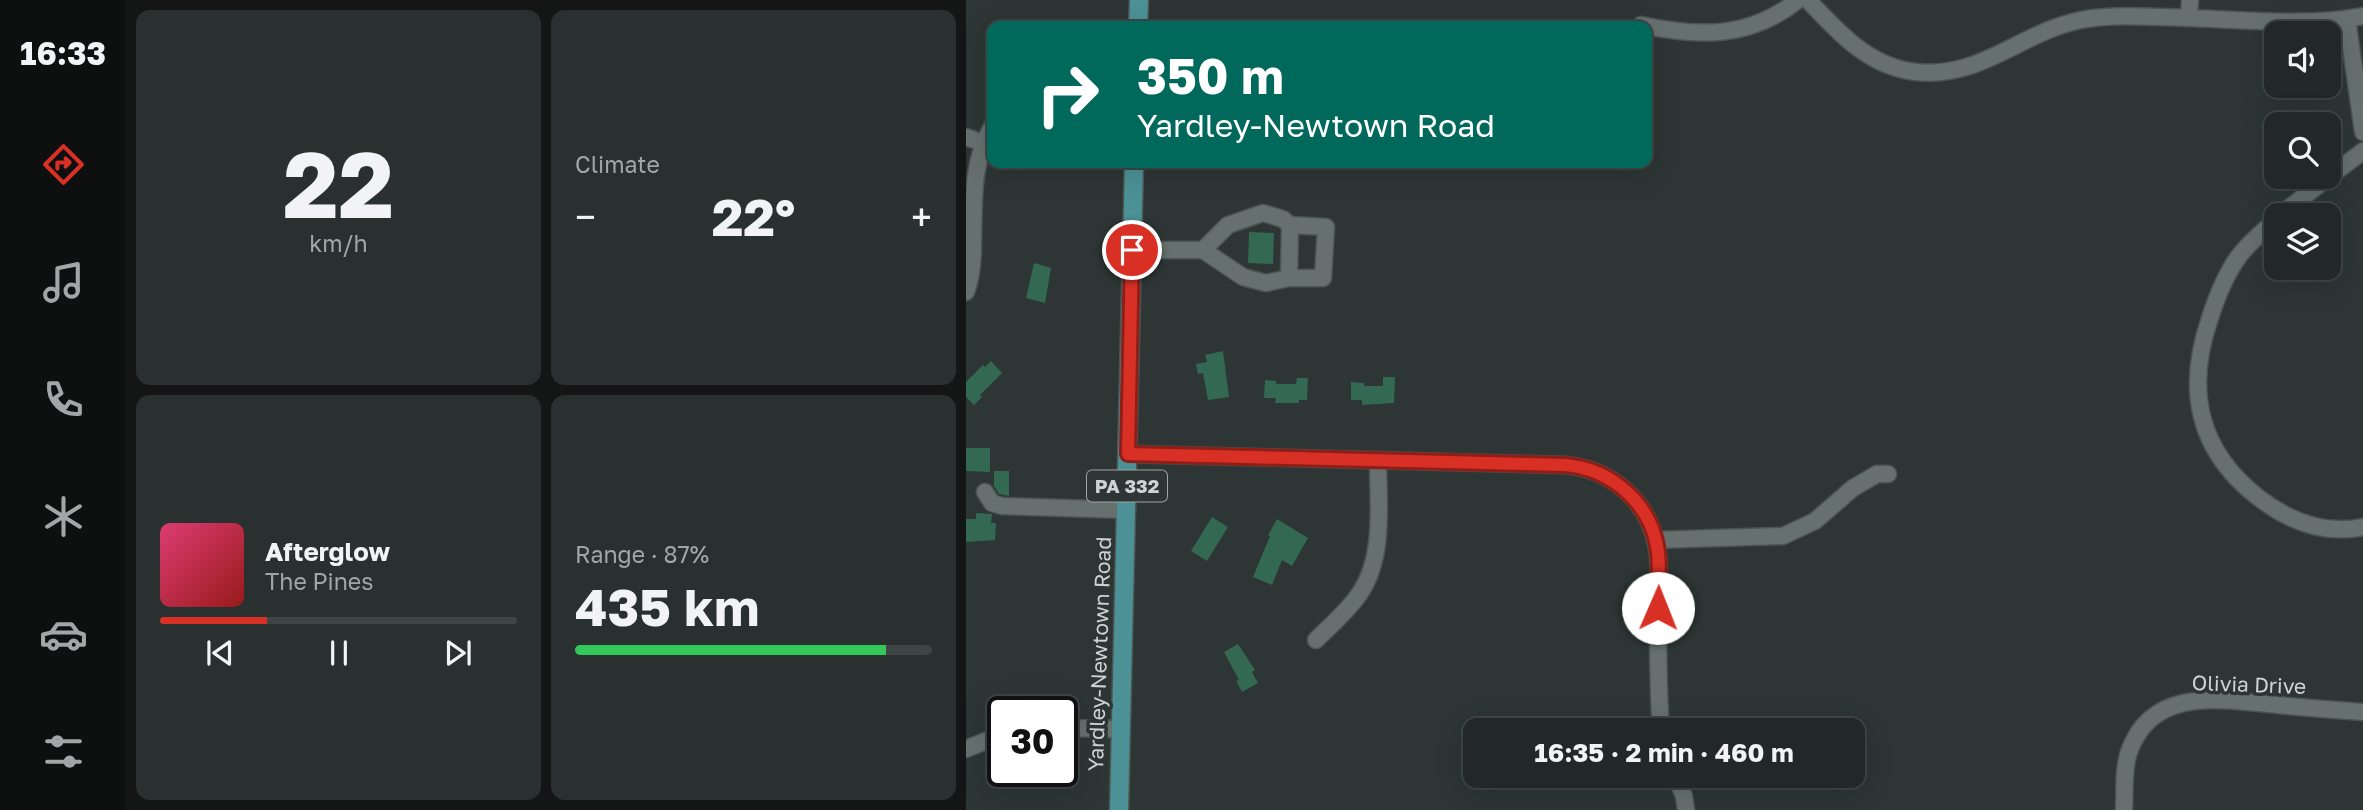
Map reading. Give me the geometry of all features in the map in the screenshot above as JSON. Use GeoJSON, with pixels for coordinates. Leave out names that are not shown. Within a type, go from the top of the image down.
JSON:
{"type":"FeatureCollection","features":[{"type":"Feature","properties":{"kind":"main road"},"geometry":{"type":"LineString","coordinates":[[1138,21],[1139,0]]}},
{"type":"Feature","properties":{"kind":"main road","name":"Yardley-Newtown Road"},"geometry":{"type":"LineString","coordinates":[[1119,810],[1134,168]]}},
{"type":"Feature","properties":{"kind":"street"},"geometry":{"type":"LineString","coordinates":[[1652,26],[1682,33],[1718,33],[1745,28],[1770,18],[1798,0]]}},
{"type":"Feature","properties":{"kind":"street"},"geometry":{"type":"LineString","coordinates":[[1808,0],[1855,48],[1894,67],[1927,73],[1956,71],[1975,66],[2053,28],[2081,21],[2121,17],[2316,21],[2355,18],[2363,132]]}},
{"type":"Feature","properties":{"kind":"street"},"geometry":{"type":"LineString","coordinates":[[2189,18],[2190,0]]}},
{"type":"Feature","properties":{"kind":"street"},"geometry":{"type":"LineString","coordinates":[[966,136],[983,143]]}},
{"type":"Feature","properties":{"kind":"street"},"geometry":{"type":"LineString","coordinates":[[966,292],[972,270],[977,164],[987,136]]}},
{"type":"Feature","properties":{"kind":"street"},"geometry":{"type":"LineString","coordinates":[[2341,168],[2363,152]]}},
{"type":"Feature","properties":{"kind":"street"},"geometry":{"type":"LineString","coordinates":[[2296,203],[2314,189]]}},
{"type":"Feature","properties":{"kind":"street"},"geometry":{"type":"LineString","coordinates":[[1132,250],[1203,250],[1243,276],[1266,283],[1289,278],[1323,278],[1326,227],[1290,225],[1283,219],[1263,213],[1228,225],[1203,250]]}},
{"type":"Feature","properties":{"kind":"street"},"geometry":{"type":"LineString","coordinates":[[1289,278],[1290,225]]}},
{"type":"Feature","properties":{"kind":"street"},"geometry":{"type":"LineString","coordinates":[[2264,232],[2240,255],[2228,273],[2204,333],[2197,386],[2204,425],[2211,442],[2230,472],[2267,505],[2287,516],[2323,529],[2363,527]]}},
{"type":"Feature","properties":{"kind":"street"},"geometry":{"type":"LineString","coordinates":[[1128,454],[1565,465],[1588,469],[1614,481],[1637,502],[1655,540],[1658,562],[1660,718]]}},
{"type":"Feature","properties":{"kind":"street"},"geometry":{"type":"LineString","coordinates":[[1315,640],[1360,593],[1367,579],[1377,544],[1378,460]]}},
{"type":"Feature","properties":{"kind":"street"},"geometry":{"type":"LineString","coordinates":[[1655,540],[1783,536],[1815,521],[1853,488],[1877,474],[1888,474]]}},
{"type":"Feature","properties":{"kind":"street"},"geometry":{"type":"LineString","coordinates":[[985,492],[992,503],[1002,506],[1127,510]]}},
{"type":"Feature","properties":{"kind":"street","name":"Olivia Drive"},"geometry":{"type":"LineString","coordinates":[[2124,810],[2130,748],[2148,722],[2175,704],[2203,699],[2363,712]]}},
{"type":"Feature","properties":{"kind":"street"},"geometry":{"type":"LineString","coordinates":[[1078,728],[1121,729]]}},
{"type":"Feature","properties":{"kind":"street"},"geometry":{"type":"LineString","coordinates":[[966,749],[987,740]]}},
{"type":"Feature","properties":{"kind":"street"},"geometry":{"type":"LineString","coordinates":[[1681,788],[1686,810]]}},
{"type":"Feature","properties":{"kind":"building"},"geometry":{"type":"Polygon","coordinates":[[[1249,232],[1274,233],[1273,264],[1248,263],[1249,232]]]}},
{"type":"Feature","properties":{"kind":"building"},"geometry":{"type":"Polygon","coordinates":[[[1034,263],[1051,268],[1045,303],[1026,298],[1034,263]]]}},
{"type":"Feature","properties":{"kind":"building"},"geometry":{"type":"Polygon","coordinates":[[[1223,351],[1229,397],[1208,400],[1203,373],[1198,374],[1196,364],[1207,362],[1205,355],[1223,351]]]}},
{"type":"Feature","properties":{"kind":"building"},"geometry":{"type":"Polygon","coordinates":[[[991,361],[1002,373],[974,405],[966,397],[966,382],[991,361]]]}},
{"type":"Feature","properties":{"kind":"building"},"geometry":{"type":"Polygon","coordinates":[[[1383,377],[1395,377],[1394,403],[1362,405],[1362,400],[1351,400],[1351,382],[1364,383],[1364,386],[1383,386],[1383,377]]]}},
{"type":"Feature","properties":{"kind":"building"},"geometry":{"type":"Polygon","coordinates":[[[1297,378],[1308,378],[1307,400],[1299,400],[1299,403],[1275,403],[1276,398],[1264,398],[1265,380],[1276,381],[1276,384],[1296,384],[1297,378]]]}},
{"type":"Feature","properties":{"kind":"building"},"geometry":{"type":"Polygon","coordinates":[[[966,448],[990,448],[990,472],[966,471],[966,448]]]}},
{"type":"Feature","properties":{"kind":"building"},"geometry":{"type":"Polygon","coordinates":[[[994,471],[1009,471],[1009,496],[999,494],[994,486],[994,471]]]}},
{"type":"Feature","properties":{"kind":"building"},"geometry":{"type":"Polygon","coordinates":[[[976,513],[992,514],[991,523],[996,523],[995,540],[966,542],[966,519],[976,519],[976,513]]]}},
{"type":"Feature","properties":{"kind":"building"},"geometry":{"type":"Polygon","coordinates":[[[1212,517],[1228,527],[1207,561],[1191,551],[1212,517]]]}},
{"type":"Feature","properties":{"kind":"building"},"geometry":{"type":"Polygon","coordinates":[[[1277,519],[1308,538],[1292,566],[1282,560],[1272,585],[1253,577],[1270,536],[1268,535],[1277,519]]]}},
{"type":"Feature","properties":{"kind":"building"},"geometry":{"type":"Polygon","coordinates":[[[1238,644],[1255,670],[1252,672],[1258,683],[1242,692],[1236,681],[1239,680],[1224,652],[1238,644]]]}},
{"type":"Feature","properties":{"kind":"route"},"geometry":{"type":"LineString","coordinates":[[1132,250],[1128,454],[1565,465],[1588,469],[1626,490],[1637,502],[1649,523],[1658,550],[1658,608]]}}]}
